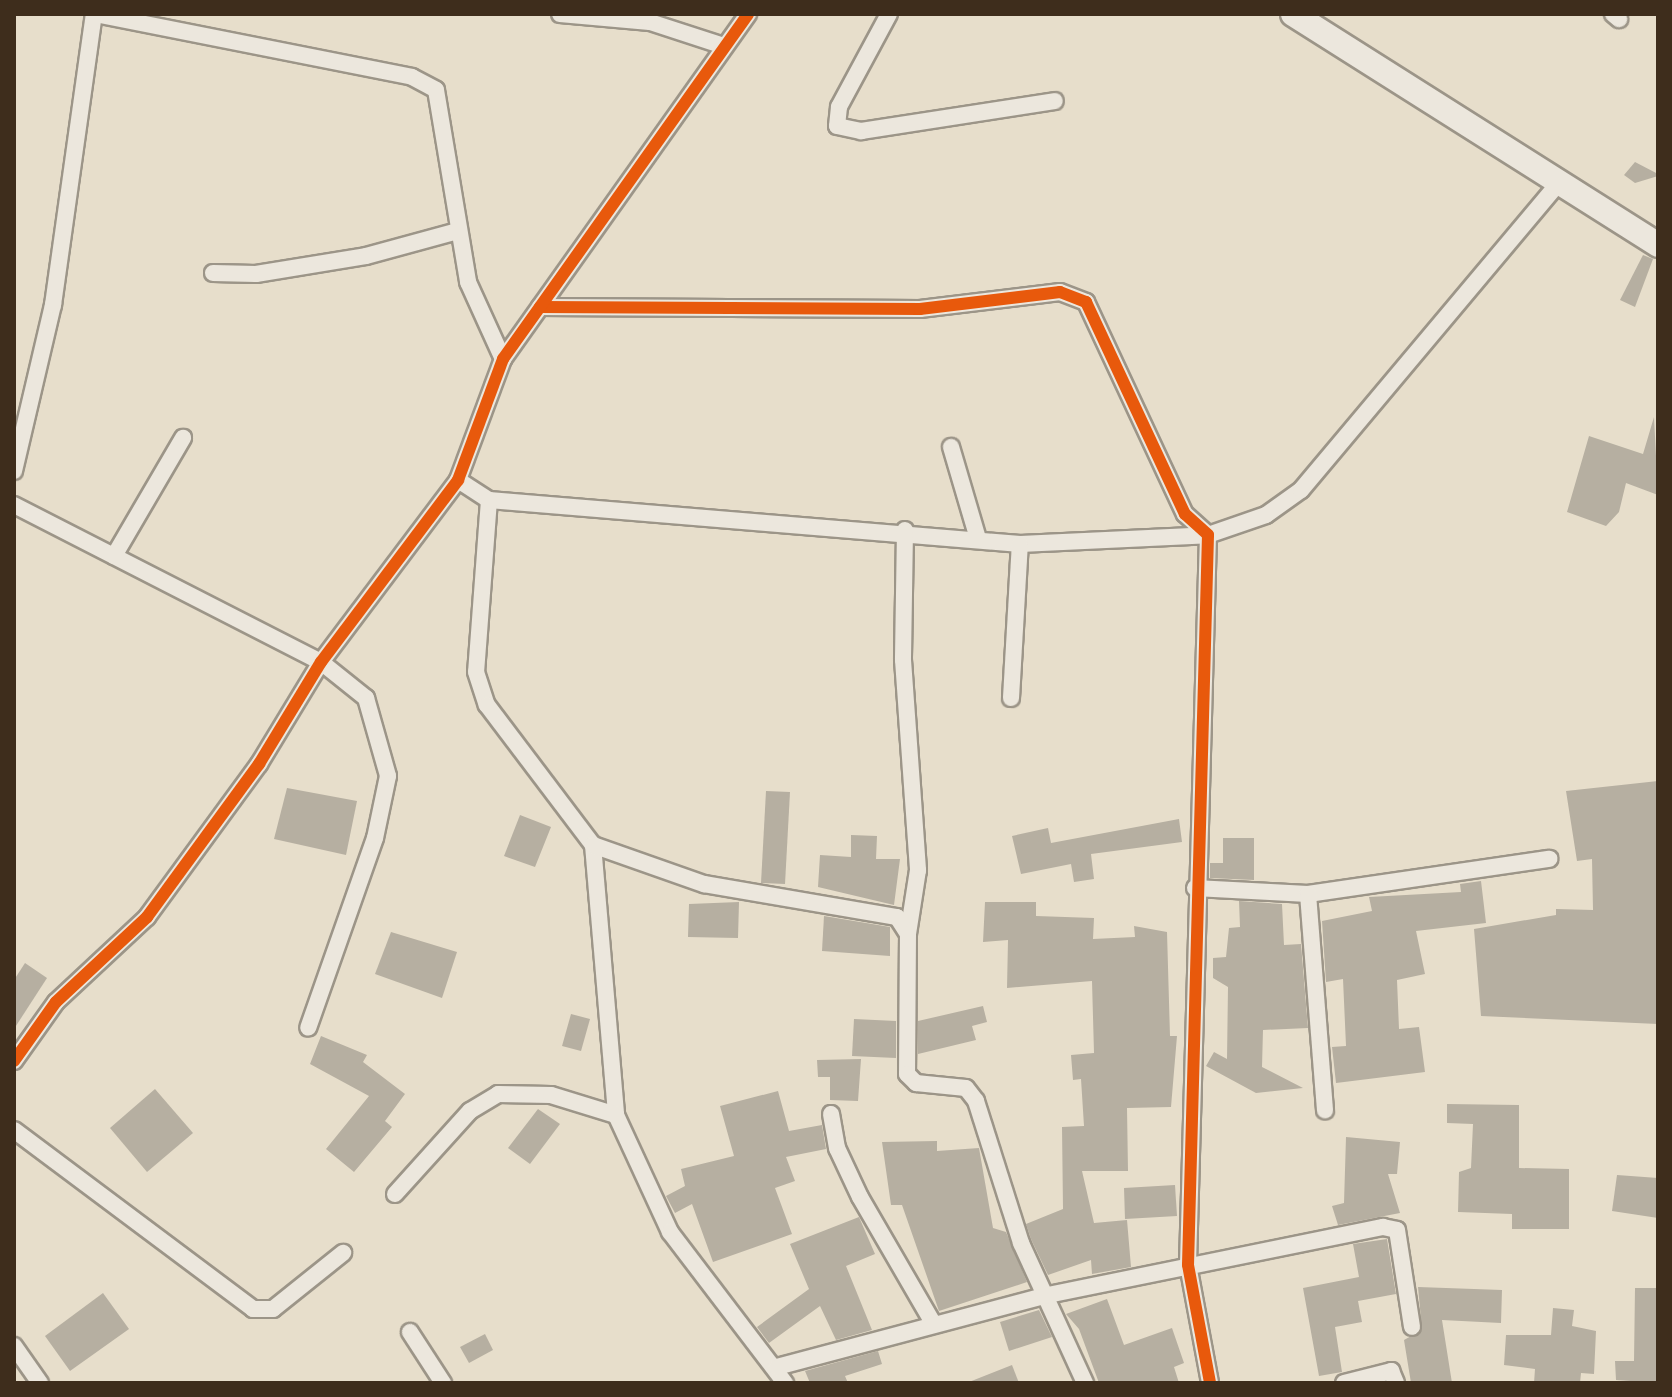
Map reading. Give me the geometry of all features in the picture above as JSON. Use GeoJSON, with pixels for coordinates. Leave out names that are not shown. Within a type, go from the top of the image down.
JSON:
{"type":"FeatureCollection","features":[{"type":"Feature","properties":{"kind":"street"},"geometry":{"type":"LineString","coordinates":[[14,471],[53,305],[95,14],[412,77],[436,90],[458,231],[482,326],[503,359]]}},
{"type":"Feature","properties":{"kind":"street"},"geometry":{"type":"LineString","coordinates":[[560,14],[650,22],[724,46]]}},
{"type":"Feature","properties":{"kind":"street"},"geometry":{"type":"LineString","coordinates":[[14,1061],[56,1002],[147,917],[259,764],[321,662],[458,480],[503,359],[748,14]]}},
{"type":"Feature","properties":{"kind":"street"},"geometry":{"type":"LineString","coordinates":[[889,14],[839,107],[837,126],[861,131],[1055,101]]}},
{"type":"Feature","properties":{"kind":"street"},"geometry":{"type":"LineString","coordinates":[[1295,15],[1658,245]]}},
{"type":"Feature","properties":{"kind":"street"},"geometry":{"type":"LineString","coordinates":[[458,480],[489,500],[905,530],[1020,544],[1208,535],[1266,515],[1301,490],[1559,182]]}},
{"type":"Feature","properties":{"kind":"street"},"geometry":{"type":"LineString","coordinates":[[213,273],[256,274],[366,256],[458,231]]}},
{"type":"Feature","properties":{"kind":"street"},"geometry":{"type":"LineString","coordinates":[[540,307],[920,309],[1076,294],[1115,351],[1185,514],[1208,535],[1195,888],[1188,1265],[1210,1383]]}},
{"type":"Feature","properties":{"kind":"street"},"geometry":{"type":"LineString","coordinates":[[114,556],[183,438]]}},
{"type":"Feature","properties":{"kind":"street"},"geometry":{"type":"LineString","coordinates":[[951,447],[978,539]]}},
{"type":"Feature","properties":{"kind":"street"},"geometry":{"type":"LineString","coordinates":[[489,500],[476,672],[487,705],[593,845],[616,1115],[670,1232],[777,1367],[785,1383]]}},
{"type":"Feature","properties":{"kind":"street"},"geometry":{"type":"LineString","coordinates":[[14,505],[321,662],[366,698],[388,776],[375,838],[308,1028]]}},
{"type":"Feature","properties":{"kind":"street"},"geometry":{"type":"LineString","coordinates":[[905,530],[903,660],[918,870],[908,934],[907,1074],[916,1083],[966,1088],[976,1101],[1043,1296],[1085,1383]]}},
{"type":"Feature","properties":{"kind":"street"},"geometry":{"type":"LineString","coordinates":[[1011,698],[1020,544]]}},
{"type":"Feature","properties":{"kind":"street"},"geometry":{"type":"LineString","coordinates":[[593,845],[704,884],[873,908],[897,917],[908,934]]}},
{"type":"Feature","properties":{"kind":"street"},"geometry":{"type":"LineString","coordinates":[[1195,888],[1308,894],[1549,859]]}},
{"type":"Feature","properties":{"kind":"street"},"geometry":{"type":"LineString","coordinates":[[1308,894],[1325,1110]]}},
{"type":"Feature","properties":{"kind":"street"},"geometry":{"type":"LineString","coordinates":[[395,1194],[470,1111],[498,1094],[551,1095],[616,1115]]}},
{"type":"Feature","properties":{"kind":"street"},"geometry":{"type":"LineString","coordinates":[[831,1114],[837,1148],[860,1197],[933,1323]]}},
{"type":"Feature","properties":{"kind":"street"},"geometry":{"type":"LineString","coordinates":[[14,1130],[253,1309],[273,1309],[343,1253]]}},
{"type":"Feature","properties":{"kind":"street"},"geometry":{"type":"LineString","coordinates":[[777,1367],[1043,1296],[1188,1265],[1397,1230],[1412,1327]]}},
{"type":"Feature","properties":{"kind":"street"},"geometry":{"type":"LineString","coordinates":[[410,1332],[443,1383]]}},
{"type":"Feature","properties":{"kind":"street"},"geometry":{"type":"LineString","coordinates":[[14,1346],[40,1383]]}},
{"type":"Feature","properties":{"kind":"street"},"geometry":{"type":"LineString","coordinates":[[1344,1383],[1391,1371],[1396,1383]]}},
{"type":"Feature","properties":{"kind":"building"},"geometry":{"type":"Polygon","coordinates":[[[1635,162],[1658,176],[1635,183],[1624,175],[1635,162]]]}},
{"type":"Feature","properties":{"kind":"building"},"geometry":{"type":"Polygon","coordinates":[[[1643,255],[1653,259],[1635,307],[1620,300],[1643,255]]]}},
{"type":"Feature","properties":{"kind":"building"},"geometry":{"type":"Polygon","coordinates":[[[1654,417],[1658,495],[1626,483],[1619,512],[1606,526],[1567,512],[1589,436],[1643,454],[1654,417]]]}},
{"type":"Feature","properties":{"kind":"building"},"geometry":{"type":"Polygon","coordinates":[[[1658,781],[1658,1024],[1481,1016],[1474,929],[1556,915],[1556,909],[1593,910],[1592,859],[1577,861],[1566,791],[1658,781]]]}},
{"type":"Feature","properties":{"kind":"building"},"geometry":{"type":"Polygon","coordinates":[[[287,788],[357,801],[346,855],[274,839],[287,788]]]}},
{"type":"Feature","properties":{"kind":"building"},"geometry":{"type":"Polygon","coordinates":[[[766,791],[790,792],[785,884],[761,883],[766,791]]]}},
{"type":"Feature","properties":{"kind":"building"},"geometry":{"type":"Polygon","coordinates":[[[520,815],[551,827],[535,867],[504,856],[520,815]]]}},
{"type":"Feature","properties":{"kind":"building"},"geometry":{"type":"Polygon","coordinates":[[[1179,819],[1182,842],[1091,854],[1094,879],[1074,882],[1071,864],[1021,874],[1012,836],[1048,828],[1051,843],[1179,819]]]}},
{"type":"Feature","properties":{"kind":"building"},"geometry":{"type":"Polygon","coordinates":[[[851,835],[877,836],[876,859],[900,859],[894,905],[818,887],[820,855],[851,857],[851,835]]]}},
{"type":"Feature","properties":{"kind":"building"},"geometry":{"type":"Polygon","coordinates":[[[1223,838],[1254,838],[1254,880],[1210,878],[1210,863],[1223,863],[1223,838]]]}},
{"type":"Feature","properties":{"kind":"building"},"geometry":{"type":"Polygon","coordinates":[[[1481,881],[1486,923],[1416,931],[1425,974],[1397,980],[1399,1029],[1419,1027],[1425,1072],[1336,1083],[1332,1047],[1346,1046],[1343,979],[1326,982],[1322,921],[1372,911],[1369,897],[1461,892],[1460,884],[1481,881]]]}},
{"type":"Feature","properties":{"kind":"building"},"geometry":{"type":"Polygon","coordinates":[[[1239,901],[1282,904],[1284,945],[1301,944],[1308,1028],[1263,1030],[1262,1067],[1303,1088],[1256,1093],[1206,1066],[1214,1052],[1227,1059],[1228,987],[1213,978],[1213,958],[1226,957],[1229,928],[1240,927],[1239,901]]]}},
{"type":"Feature","properties":{"kind":"building"},"geometry":{"type":"Polygon","coordinates":[[[739,902],[738,938],[688,937],[689,904],[739,902]]]}},
{"type":"Feature","properties":{"kind":"building"},"geometry":{"type":"Polygon","coordinates":[[[985,902],[1036,902],[1036,916],[1094,918],[1093,939],[1135,937],[1134,926],[1167,932],[1170,1036],[1177,1036],[1171,1107],[1127,1108],[1128,1171],[1082,1171],[1094,1223],[1127,1220],[1131,1267],[1092,1274],[1091,1260],[1048,1275],[1031,1239],[1026,1224],[1063,1209],[1062,1127],[1084,1126],[1081,1079],[1073,1080],[1071,1055],[1094,1053],[1092,981],[1007,988],[1008,940],[983,942],[985,902]]]}},
{"type":"Feature","properties":{"kind":"building"},"geometry":{"type":"Polygon","coordinates":[[[824,916],[890,927],[890,956],[822,951],[824,916]]]}},
{"type":"Feature","properties":{"kind":"building"},"geometry":{"type":"Polygon","coordinates":[[[391,932],[457,952],[442,998],[375,974],[391,932]]]}},
{"type":"Feature","properties":{"kind":"building"},"geometry":{"type":"Polygon","coordinates":[[[25,963],[47,978],[14,1029],[14,980],[25,963]]]}},
{"type":"Feature","properties":{"kind":"building"},"geometry":{"type":"Polygon","coordinates":[[[983,1006],[987,1022],[972,1026],[976,1040],[918,1054],[918,1021],[983,1006]]]}},
{"type":"Feature","properties":{"kind":"building"},"geometry":{"type":"Polygon","coordinates":[[[571,1014],[590,1019],[581,1051],[562,1046],[571,1014]]]}},
{"type":"Feature","properties":{"kind":"building"},"geometry":{"type":"Polygon","coordinates":[[[854,1019],[896,1021],[896,1058],[852,1056],[854,1019]]]}},
{"type":"Feature","properties":{"kind":"building"},"geometry":{"type":"Polygon","coordinates":[[[321,1036],[367,1055],[363,1062],[405,1094],[385,1121],[392,1127],[354,1172],[326,1149],[369,1096],[310,1064],[321,1036]]]}},
{"type":"Feature","properties":{"kind":"building"},"geometry":{"type":"Polygon","coordinates":[[[861,1059],[858,1101],[830,1100],[830,1077],[818,1077],[817,1060],[861,1059]]]}},
{"type":"Feature","properties":{"kind":"building"},"geometry":{"type":"Polygon","coordinates":[[[155,1089],[193,1133],[147,1172],[110,1128],[155,1089]]]}},
{"type":"Feature","properties":{"kind":"building"},"geometry":{"type":"Polygon","coordinates":[[[778,1091],[789,1131],[822,1125],[826,1149],[786,1157],[795,1181],[775,1188],[792,1234],[713,1262],[692,1204],[675,1213],[666,1196],[685,1186],[681,1169],[734,1156],[720,1106],[778,1091]]]}},
{"type":"Feature","properties":{"kind":"building"},"geometry":{"type":"Polygon","coordinates":[[[1447,1104],[1519,1105],[1519,1168],[1569,1169],[1569,1229],[1512,1229],[1512,1214],[1458,1212],[1459,1172],[1471,1168],[1473,1124],[1447,1123],[1447,1104]]]}},
{"type":"Feature","properties":{"kind":"building"},"geometry":{"type":"Polygon","coordinates":[[[538,1109],[560,1124],[530,1164],[508,1148],[538,1109]]]}},
{"type":"Feature","properties":{"kind":"building"},"geometry":{"type":"Polygon","coordinates":[[[1346,1137],[1400,1142],[1397,1174],[1388,1174],[1400,1213],[1338,1225],[1332,1206],[1344,1203],[1346,1137]]]}},
{"type":"Feature","properties":{"kind":"building"},"geometry":{"type":"Polygon","coordinates":[[[937,1141],[937,1151],[979,1148],[993,1228],[1006,1232],[1027,1282],[939,1311],[902,1205],[891,1205],[882,1142],[937,1141]]]}},
{"type":"Feature","properties":{"kind":"building"},"geometry":{"type":"Polygon","coordinates":[[[1617,1175],[1658,1178],[1658,1218],[1612,1211],[1617,1175]]]}},
{"type":"Feature","properties":{"kind":"building"},"geometry":{"type":"Polygon","coordinates":[[[1175,1185],[1177,1216],[1125,1219],[1124,1188],[1175,1185]]]}},
{"type":"Feature","properties":{"kind":"building"},"geometry":{"type":"Polygon","coordinates":[[[859,1217],[875,1254],[846,1266],[872,1330],[836,1340],[820,1306],[769,1343],[757,1327],[809,1289],[790,1244],[859,1217]]]}},
{"type":"Feature","properties":{"kind":"building"},"geometry":{"type":"Polygon","coordinates":[[[1387,1239],[1396,1294],[1358,1301],[1362,1322],[1335,1327],[1342,1372],[1319,1376],[1303,1288],[1359,1277],[1353,1244],[1387,1239]]]}},
{"type":"Feature","properties":{"kind":"building"},"geometry":{"type":"Polygon","coordinates":[[[1418,1287],[1502,1290],[1501,1323],[1442,1320],[1452,1383],[1411,1383],[1404,1340],[1422,1330],[1418,1287]]]}},
{"type":"Feature","properties":{"kind":"building"},"geometry":{"type":"Polygon","coordinates":[[[1635,1288],[1658,1288],[1658,1383],[1616,1380],[1615,1361],[1634,1361],[1635,1288]]]}},
{"type":"Feature","properties":{"kind":"building"},"geometry":{"type":"Polygon","coordinates":[[[103,1293],[129,1329],[70,1371],[45,1336],[103,1293]]]}},
{"type":"Feature","properties":{"kind":"building"},"geometry":{"type":"Polygon","coordinates":[[[1107,1299],[1124,1345],[1172,1328],[1184,1363],[1174,1367],[1179,1383],[1099,1383],[1079,1329],[1066,1314],[1107,1299]]]}},
{"type":"Feature","properties":{"kind":"building"},"geometry":{"type":"Polygon","coordinates":[[[1553,1308],[1574,1310],[1572,1326],[1596,1331],[1594,1374],[1581,1373],[1580,1383],[1534,1383],[1535,1369],[1504,1365],[1506,1335],[1551,1335],[1553,1308]]]}},
{"type":"Feature","properties":{"kind":"building"},"geometry":{"type":"Polygon","coordinates":[[[1039,1310],[1052,1337],[1009,1351],[1000,1322],[1039,1310]]]}},
{"type":"Feature","properties":{"kind":"building"},"geometry":{"type":"Polygon","coordinates":[[[485,1334],[493,1350],[469,1363],[460,1347],[485,1334]]]}},
{"type":"Feature","properties":{"kind":"building"},"geometry":{"type":"Polygon","coordinates":[[[878,1351],[882,1364],[845,1376],[848,1383],[810,1383],[805,1371],[878,1351]]]}},
{"type":"Feature","properties":{"kind":"building"},"geometry":{"type":"Polygon","coordinates":[[[1012,1365],[1019,1383],[969,1383],[969,1382],[1012,1365]]]}},
{"type":"Feature","properties":{"kind":"cycle path"},"geometry":{"type":"LineString","coordinates":[[14,1061],[56,1002],[147,917],[259,764],[321,662],[458,480],[503,359],[748,14]]}},
{"type":"Feature","properties":{"kind":"cycle path"},"geometry":{"type":"LineString","coordinates":[[540,307],[920,309],[1060,292],[1086,302],[1185,514],[1208,535],[1188,1265],[1210,1383]]}}]}
